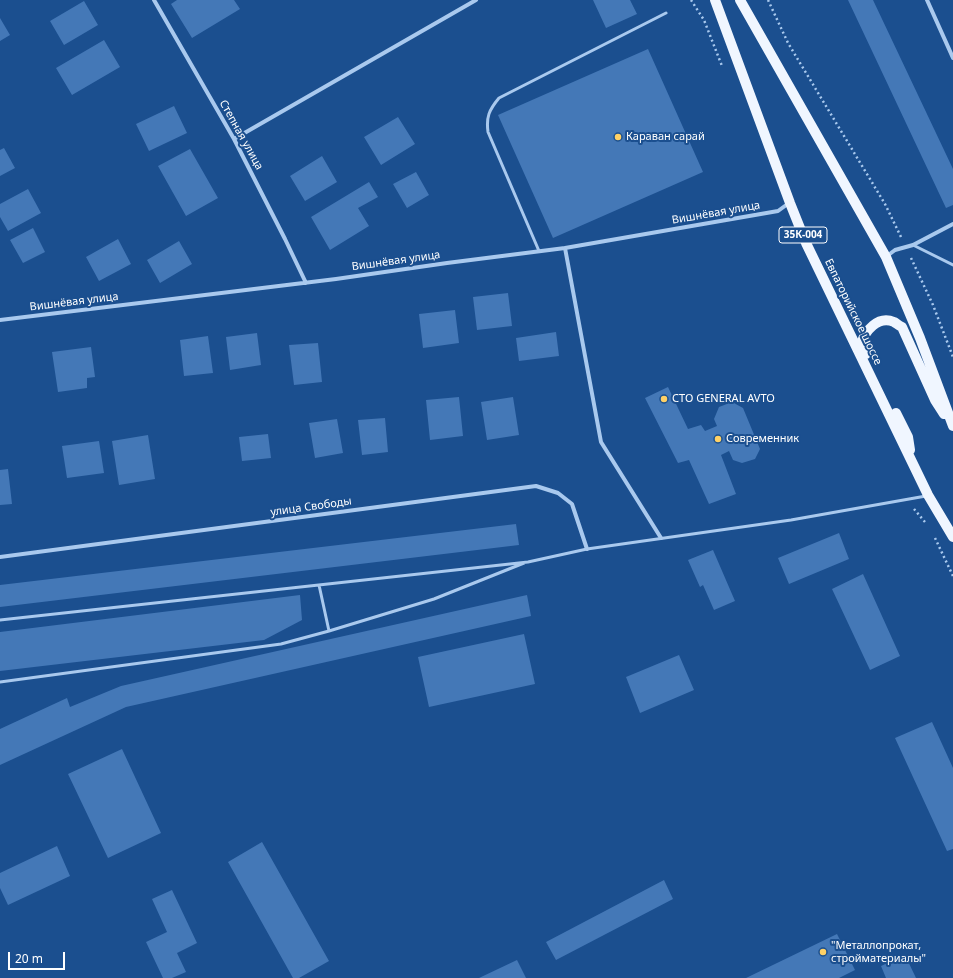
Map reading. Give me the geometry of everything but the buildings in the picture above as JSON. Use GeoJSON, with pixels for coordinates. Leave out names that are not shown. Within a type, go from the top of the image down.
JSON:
{"type":"FeatureCollection","features":[{"type":"Feature","properties":{"kind":"main road","name":"Евпаторийское шоссе"},"geometry":{"type":"LineString","coordinates":[[715,0],[806,243],[928,495],[953,537]]}},
{"type":"Feature","properties":{"kind":"main road"},"geometry":{"type":"LineString","coordinates":[[740,0],[886,257],[920,338],[953,426]]}},
{"type":"Feature","properties":{"kind":"main road"},"geometry":{"type":"LineString","coordinates":[[912,462],[908,437],[861,344],[869,329],[875,323],[893,321],[902,328],[935,400],[953,429]]}},
{"type":"Feature","properties":{"kind":"street","name":"Степная улица"},"geometry":{"type":"LineString","coordinates":[[154,0],[234,139],[306,283]]}},
{"type":"Feature","properties":{"kind":"street"},"geometry":{"type":"LineString","coordinates":[[234,139],[476,0]]}},
{"type":"Feature","properties":{"kind":"street"},"geometry":{"type":"LineString","coordinates":[[927,0],[953,58]]}},
{"type":"Feature","properties":{"kind":"street","name":"Вишнёвая улица"},"geometry":{"type":"LineString","coordinates":[[0,320],[306,283],[565,248],[778,211],[790,202]]}},
{"type":"Feature","properties":{"kind":"street"},"geometry":{"type":"LineString","coordinates":[[886,257],[895,250],[913,245],[953,224]]}},
{"type":"Feature","properties":{"kind":"street"},"geometry":{"type":"LineString","coordinates":[[565,248],[601,442],[662,538]]}},
{"type":"Feature","properties":{"kind":"street","name":"улица Свободы"},"geometry":{"type":"LineString","coordinates":[[0,557],[536,486],[558,493],[572,504],[587,549]]}},
{"type":"Feature","properties":{"kind":"lane"},"geometry":{"type":"LineString","coordinates":[[538,251],[488,132],[486,121],[491,108],[499,98],[666,13]]}},
{"type":"Feature","properties":{"kind":"lane"},"geometry":{"type":"LineString","coordinates":[[913,245],[953,265]]}},
{"type":"Feature","properties":{"kind":"lane"},"geometry":{"type":"LineString","coordinates":[[0,620],[528,562],[587,549],[791,520],[928,495]]}},
{"type":"Feature","properties":{"kind":"lane"},"geometry":{"type":"LineString","coordinates":[[0,682],[280,644],[329,631],[434,599],[528,562]]}},
{"type":"Feature","properties":{"kind":"lane"},"geometry":{"type":"LineString","coordinates":[[319,585],[329,631]]}},
{"type":"Feature","properties":{"kind":"path"},"geometry":{"type":"LineString","coordinates":[[768,0],[788,43],[885,204],[932,305],[953,357]]}},
{"type":"Feature","properties":{"kind":"place","name":"Караван сарай"},"geometry":{"type":"Point","coordinates":[618,137]}},
{"type":"Feature","properties":{"kind":"place","name":"СТО GENERAL AVTO"},"geometry":{"type":"Point","coordinates":[664,399]}},
{"type":"Feature","properties":{"kind":"place","name":"Современник"},"geometry":{"type":"Point","coordinates":[718,439]}},
{"type":"Feature","properties":{"kind":"place","name":"\"Металлопрокат, стройматериалы\""},"geometry":{"type":"Point","coordinates":[823,952]}}]}
